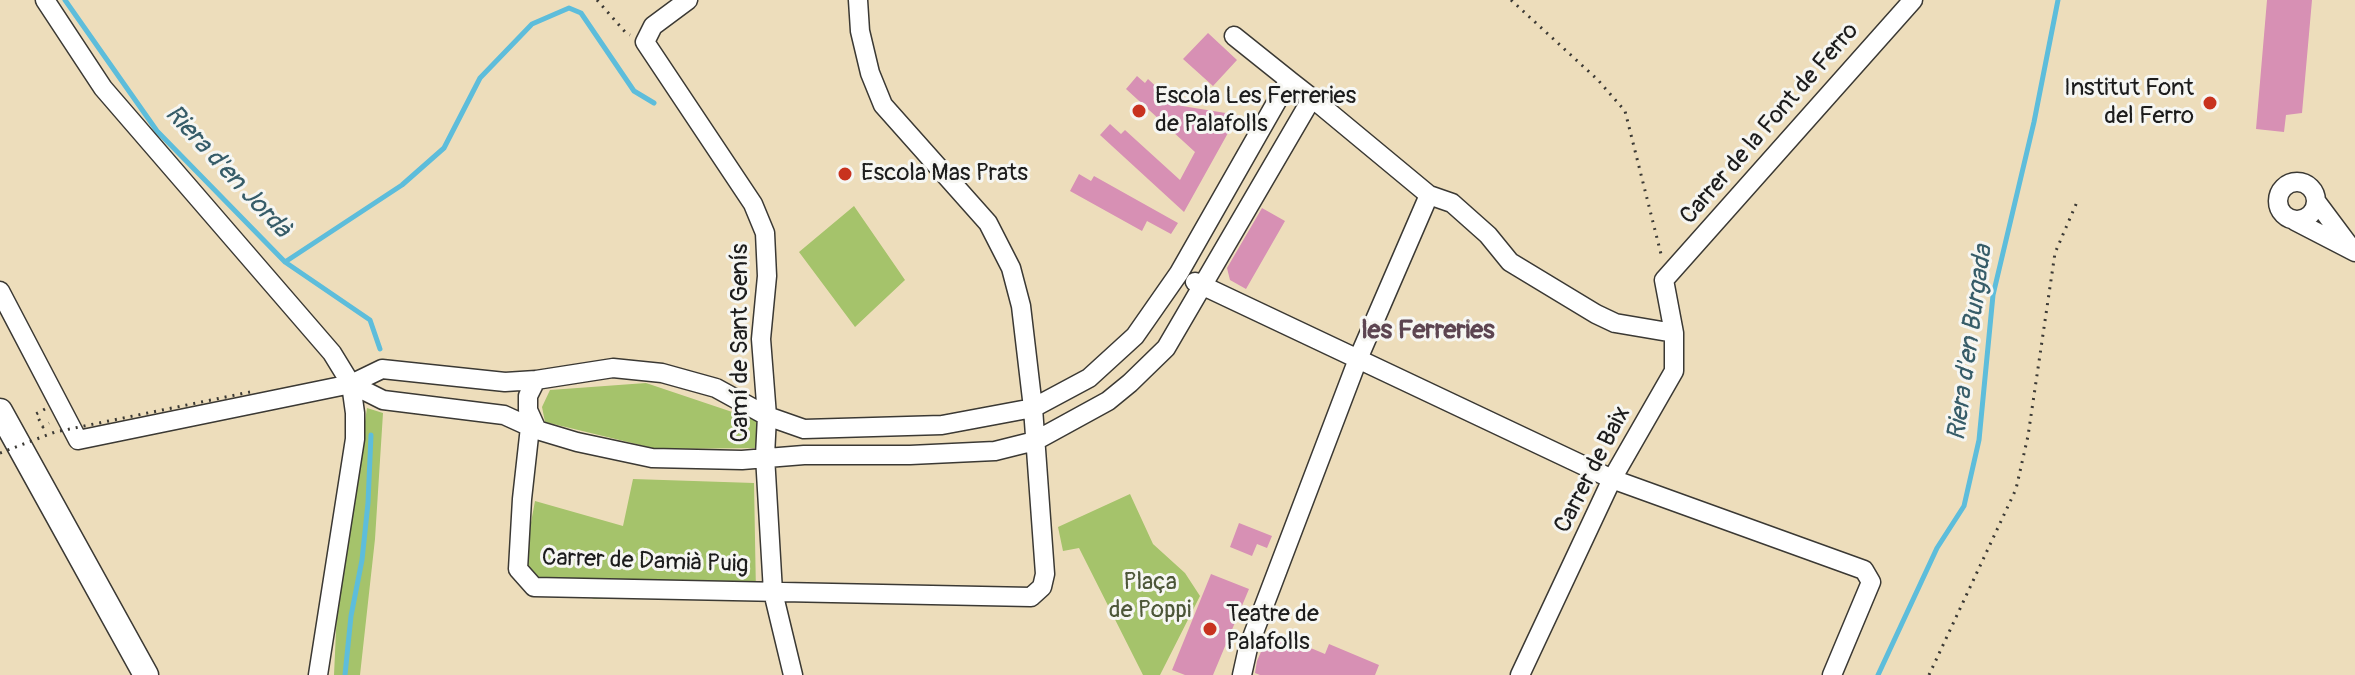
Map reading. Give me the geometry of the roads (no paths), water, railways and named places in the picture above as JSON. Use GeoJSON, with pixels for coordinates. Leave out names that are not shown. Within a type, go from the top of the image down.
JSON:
{"type":"FeatureCollection","features":[{"type":"Feature","properties":{"kind":"main road"},"geometry":{"type":"LineString","coordinates":[[0,411],[146,675]]}},
{"type":"Feature","properties":{"kind":"street"},"geometry":{"type":"LineString","coordinates":[[45,0],[103,88],[332,353],[351,384],[355,439],[318,675]]}},
{"type":"Feature","properties":{"kind":"street","name":"Camí de Sant Genís"},"geometry":{"type":"LineString","coordinates":[[688,0],[653,26],[645,42],[753,204],[765,233],[767,276],[761,339],[773,592],[793,675]]}},
{"type":"Feature","properties":{"kind":"street"},"geometry":{"type":"LineString","coordinates":[[858,0],[860,31],[870,73],[883,105],[988,223],[1011,268],[1021,306],[1035,441]]}},
{"type":"Feature","properties":{"kind":"street","name":"Carrer de la Font de Ferro"},"geometry":{"type":"LineString","coordinates":[[1666,278],[1913,0]]}},
{"type":"Feature","properties":{"kind":"street"},"geometry":{"type":"LineString","coordinates":[[1234,36],[1429,195],[1452,203],[1488,235],[1510,262],[1615,323],[1674,333]]}},
{"type":"Feature","properties":{"kind":"street"},"geometry":{"type":"LineString","coordinates":[[0,291],[78,440],[351,384],[382,369],[505,382],[613,368],[662,373],[716,388],[767,416],[804,429],[942,425],[1033,408],[1089,378],[1135,336],[1179,273],[1289,80]]}},
{"type":"Feature","properties":{"kind":"street"},"geometry":{"type":"LineString","coordinates":[[351,384],[383,400],[504,415],[534,429],[577,442],[652,458],[742,460],[765,456],[910,455],[995,451],[1035,441],[1108,401],[1166,348],[1312,98]]}},
{"type":"Feature","properties":{"kind":"street"},"geometry":{"type":"LineString","coordinates":[[2295,221],[2303,220],[2315,209],[2315,194],[2304,183],[2290,183],[2283,187],[2279,193],[2282,214],[2295,221],[2354,251]]}},
{"type":"Feature","properties":{"kind":"street"},"geometry":{"type":"LineString","coordinates":[[1242,675],[1248,648],[1358,359],[1429,195]]}},
{"type":"Feature","properties":{"kind":"street"},"geometry":{"type":"LineString","coordinates":[[2316,201],[2354,251]]}},
{"type":"Feature","properties":{"kind":"street"},"geometry":{"type":"LineString","coordinates":[[1179,273],[1612,479],[1864,570],[1871,582],[1832,675]]}},
{"type":"Feature","properties":{"kind":"street","name":"Carrer de Baix"},"geometry":{"type":"LineString","coordinates":[[1520,675],[1612,479],[1674,371],[1674,333],[1666,278]]}},
{"type":"Feature","properties":{"kind":"street","name":"Carrer de Damià Puig"},"geometry":{"type":"LineString","coordinates":[[536,380],[528,396],[528,410],[534,429],[522,499],[518,569],[534,587],[1031,597],[1042,587],[1045,574],[1035,441]]}},
{"type":"Feature","properties":{"kind":"waterway","name":"Riera d'en Jordà"},"geometry":{"type":"LineString","coordinates":[[65,0],[157,131],[285,262],[370,320],[380,349]]}},
{"type":"Feature","properties":{"kind":"waterway","name":"Riera d'en Burgada"},"geometry":{"type":"LineString","coordinates":[[1878,675],[1937,548],[1964,506],[1979,440],[1993,295],[2034,122],[2058,0]]}},
{"type":"Feature","properties":{"kind":"waterway"},"geometry":{"type":"LineString","coordinates":[[285,262],[402,185],[444,148],[480,78],[532,24],[569,8],[581,13],[634,91],[654,103]]}},
{"type":"Feature","properties":{"kind":"waterway","name":"Riera d'en Jordà"},"geometry":{"type":"LineString","coordinates":[[345,675],[351,616],[362,560],[371,435]]}},
{"type":"Feature","properties":{"kind":"place","name":"Institut Font del Ferro"},"geometry":{"type":"Point","coordinates":[2210,103]}},
{"type":"Feature","properties":{"kind":"place","name":"Escola Les Ferreries de Palafolls"},"geometry":{"type":"Point","coordinates":[1139,111]}},
{"type":"Feature","properties":{"kind":"place","name":"Escola Mas Prats"},"geometry":{"type":"Point","coordinates":[845,174]}},
{"type":"Feature","properties":{"kind":"place","name":"Teatre de Palafolls"},"geometry":{"type":"Point","coordinates":[1210,629]}},
{"type":"Feature","properties":{"kind":"district","name":"les Ferreries"},"geometry":{"type":"Point","coordinates":[1428,331]}},
{"type":"Feature","properties":{"kind":"park label","name":"Plaça de Poppi"},"geometry":{"type":"Point","coordinates":[1150,597]}}]}
